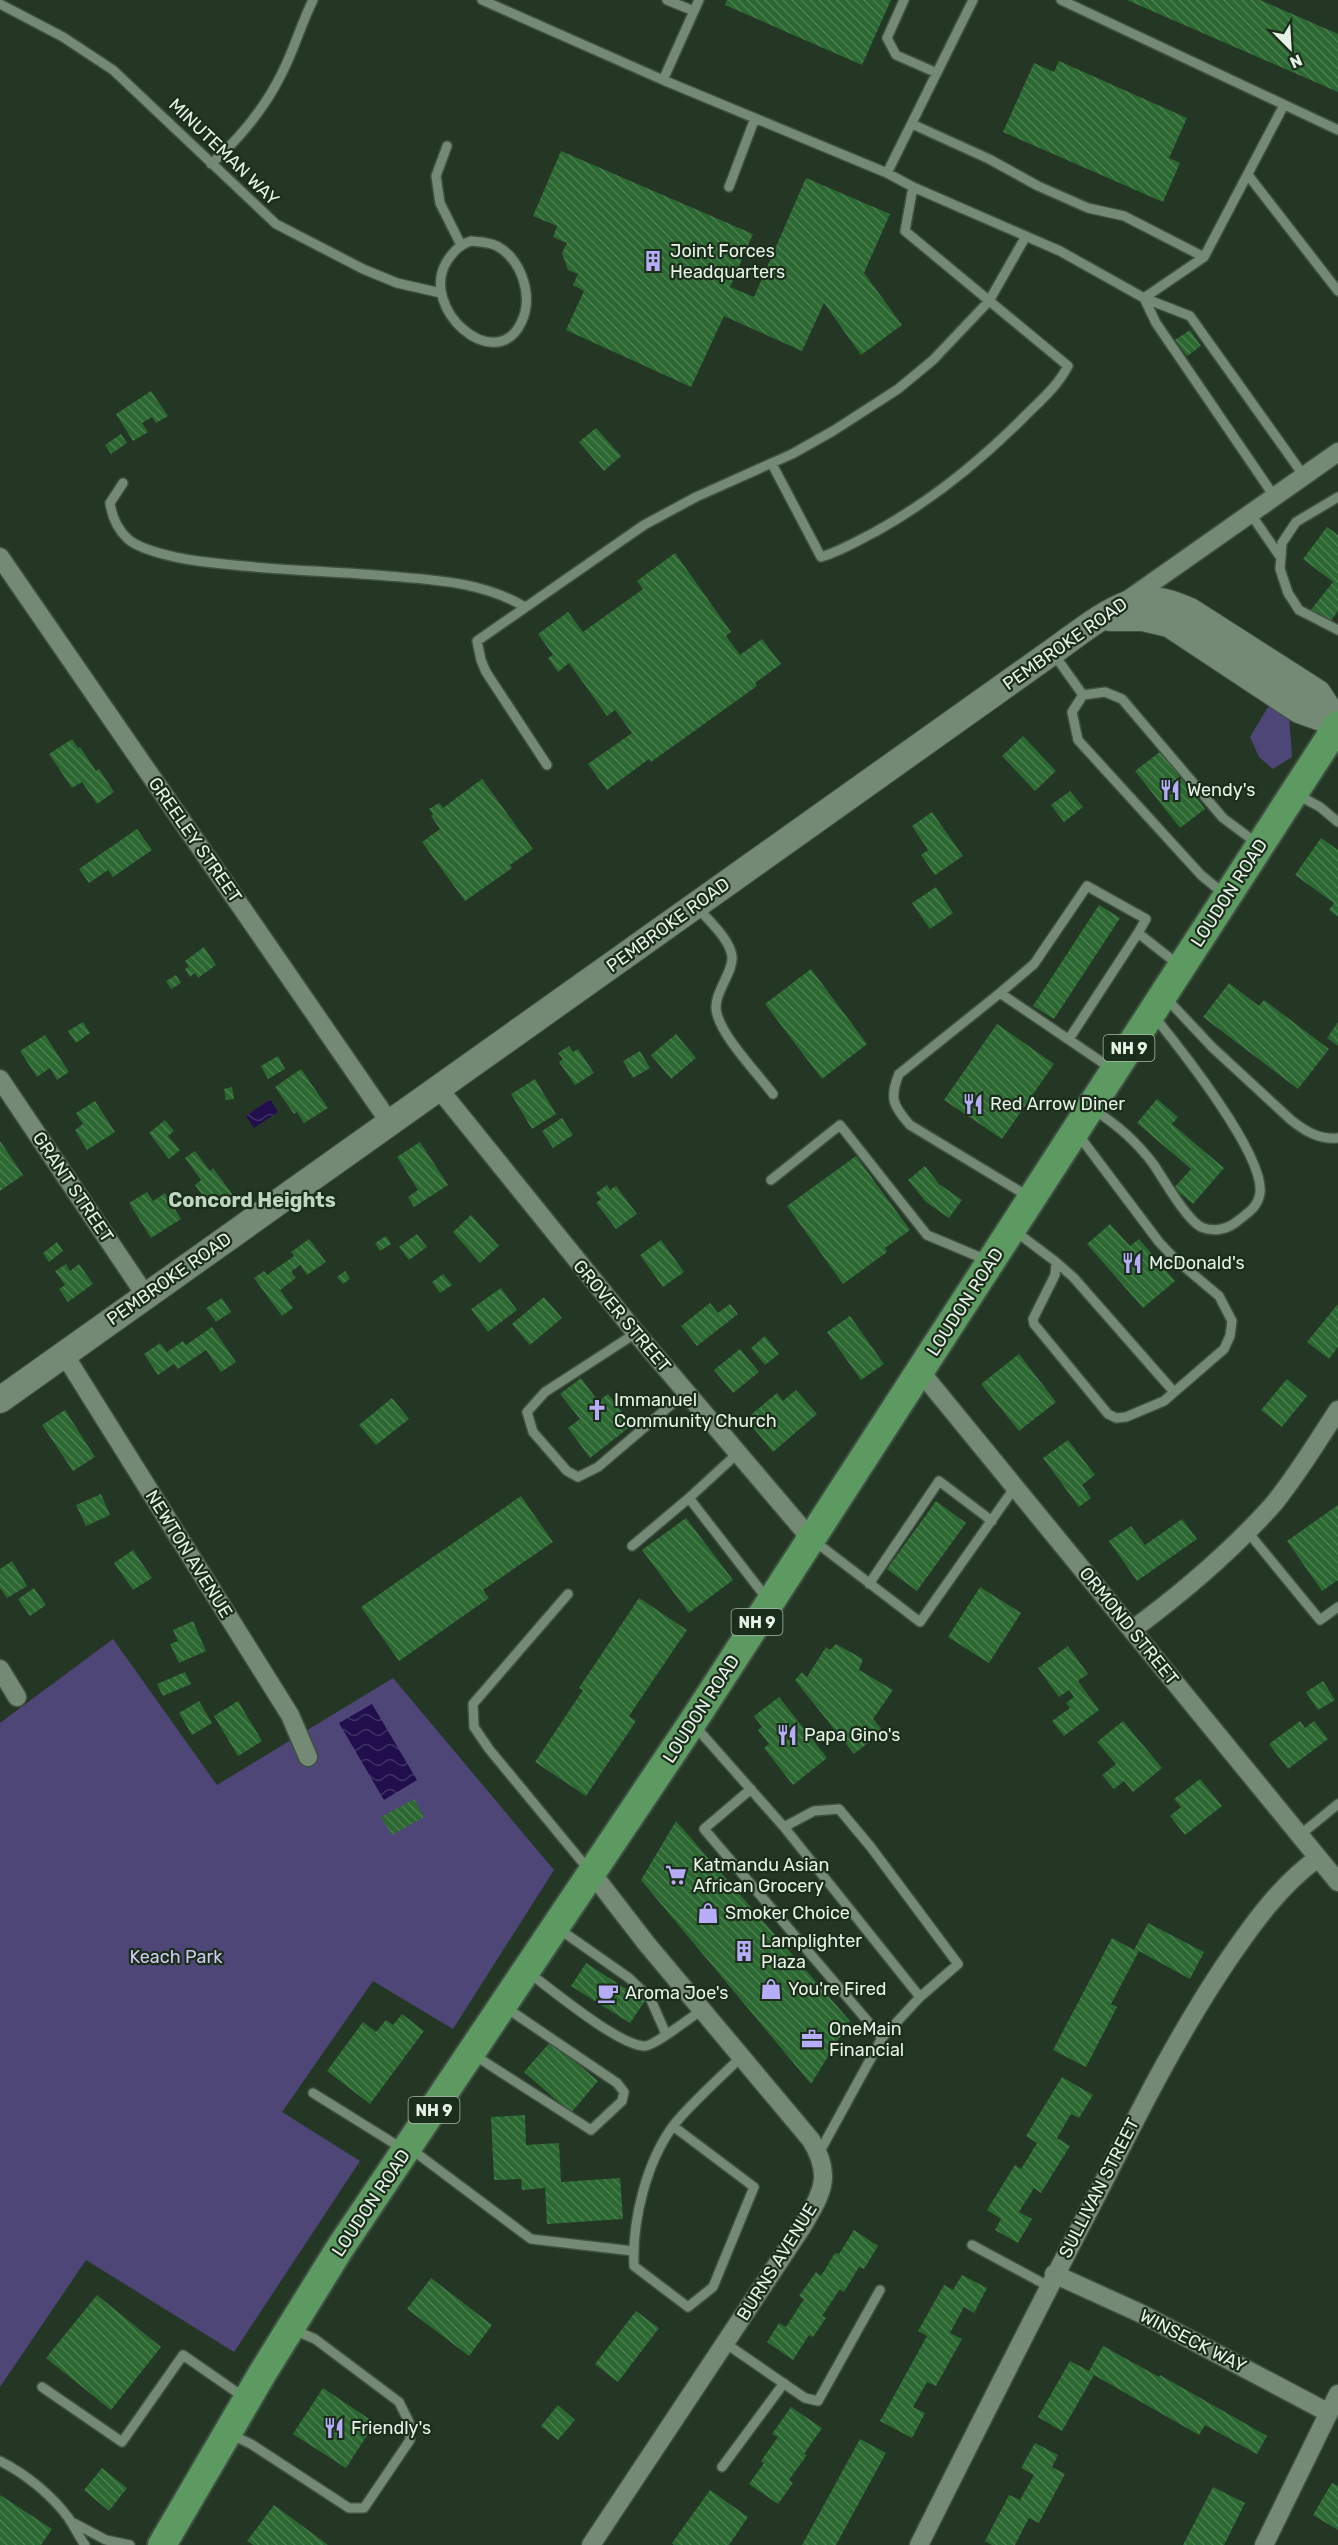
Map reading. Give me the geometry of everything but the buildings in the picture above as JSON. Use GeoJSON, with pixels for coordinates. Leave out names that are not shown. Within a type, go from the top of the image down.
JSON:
{"type":"FeatureCollection","features":[{"type":"Feature","properties":{"kind":"main road","name":"LOUDON ROAD"},"geometry":{"type":"LineString","coordinates":[[162,2545],[290,2328],[692,1723],[1013,1230],[1338,724]]}},
{"type":"Feature","properties":{"kind":"main road","name":"LOUDON ROAD"},"geometry":{"type":"LineString","coordinates":[[153,2545],[181,2512]]}},
{"type":"Feature","properties":{"kind":"street","name":"PEMBROKE ROAD"},"geometry":{"type":"LineString","coordinates":[[0,1400],[1052,652],[1274,496],[1336,457]]}},
{"type":"Feature","properties":{"kind":"street","name":"GREELEY STREET"},"geometry":{"type":"LineString","coordinates":[[0,557],[390,1122]]}},
{"type":"Feature","properties":{"kind":"street"},"geometry":{"type":"LineString","coordinates":[[1101,619],[1143,618],[1169,624],[1194,626],[1299,710],[1338,724]]}},
{"type":"Feature","properties":{"kind":"street","name":"GRANT STREET"},"geometry":{"type":"LineString","coordinates":[[0,1079],[146,1296]]}},
{"type":"Feature","properties":{"kind":"street","name":"GROVER STREET"},"geometry":{"type":"LineString","coordinates":[[439,1089],[636,1333],[811,1539]]}},
{"type":"Feature","properties":{"kind":"street","name":"NEWTON AVENUE"},"geometry":{"type":"LineString","coordinates":[[64,1354],[290,1715],[308,1757]]}},
{"type":"Feature","properties":{"kind":"street","name":"ORMOND STREET"},"geometry":{"type":"LineString","coordinates":[[920,1371],[1338,1882]]}},
{"type":"Feature","properties":{"kind":"street"},"geometry":{"type":"LineString","coordinates":[[1132,1630],[1169,1602],[1271,1507],[1338,1410]]}},
{"type":"Feature","properties":{"kind":"street"},"geometry":{"type":"LineString","coordinates":[[0,1669],[17,1697]]}},
{"type":"Feature","properties":{"kind":"street","name":"SULLIVAN STREET"},"geometry":{"type":"LineString","coordinates":[[919,2545],[1051,2280],[1195,2009],[1247,1932],[1295,1875],[1318,1858]]}},
{"type":"Feature","properties":{"kind":"street","name":"BURNS AVENUE"},"geometry":{"type":"LineString","coordinates":[[591,2545],[814,2206],[823,2184],[824,2167],[811,2140],[702,2010],[592,1873]]}},
{"type":"Feature","properties":{"kind":"street","name":"WINSECK WAY"},"geometry":{"type":"LineString","coordinates":[[1051,2280],[1142,2314],[1329,2413]]}},
{"type":"Feature","properties":{"kind":"street"},"geometry":{"type":"LineString","coordinates":[[1264,2545],[1338,2394]]}},
{"type":"Feature","properties":{"kind":"lane"},"geometry":{"type":"LineString","coordinates":[[211,164],[248,127],[282,73],[313,0]]}},
{"type":"Feature","properties":{"kind":"lane"},"geometry":{"type":"LineString","coordinates":[[482,0],[663,80],[887,173],[913,187],[1091,267],[1144,298],[1190,316],[1304,476]]}},
{"type":"Feature","properties":{"kind":"lane"},"geometry":{"type":"LineString","coordinates":[[667,0],[694,11]]}},
{"type":"Feature","properties":{"kind":"lane"},"geometry":{"type":"LineString","coordinates":[[663,80],[699,0]]}},
{"type":"Feature","properties":{"kind":"lane"},"geometry":{"type":"LineString","coordinates":[[904,0],[887,38],[896,55],[937,73]]}},
{"type":"Feature","properties":{"kind":"lane"},"geometry":{"type":"LineString","coordinates":[[887,173],[973,0]]}},
{"type":"Feature","properties":{"kind":"lane"},"geometry":{"type":"LineString","coordinates":[[1061,0],[1338,130]]}},
{"type":"Feature","properties":{"kind":"lane","name":"MINUTEMAN WAY"},"geometry":{"type":"LineString","coordinates":[[0,4],[63,37],[113,70],[276,224],[363,269],[397,283],[441,293]]}},
{"type":"Feature","properties":{"kind":"lane"},"geometry":{"type":"LineString","coordinates":[[1144,298],[1204,257],[1284,105]]}},
{"type":"Feature","properties":{"kind":"lane"},"geometry":{"type":"LineString","coordinates":[[729,187],[755,118]]}},
{"type":"Feature","properties":{"kind":"lane"},"geometry":{"type":"LineString","coordinates":[[912,124],[989,159],[1038,186],[1088,208],[1124,216],[1204,257]]}},
{"type":"Feature","properties":{"kind":"lane"},"geometry":{"type":"LineString","coordinates":[[447,146],[436,176],[440,203],[461,245]]}},
{"type":"Feature","properties":{"kind":"lane"},"geometry":{"type":"LineString","coordinates":[[1248,174],[1338,291]]}},
{"type":"Feature","properties":{"kind":"lane"},"geometry":{"type":"LineString","coordinates":[[772,464],[821,556],[839,551],[897,520],[946,488],[989,452],[1059,382],[1068,366],[905,231],[913,187]]}},
{"type":"Feature","properties":{"kind":"lane"},"geometry":{"type":"LineString","coordinates":[[548,765],[486,672],[477,641],[644,525],[696,497],[772,464],[833,431],[898,389],[933,360],[989,301],[1026,236]]}},
{"type":"Feature","properties":{"kind":"lane"},"geometry":{"type":"LineString","coordinates":[[483,242],[496,245],[509,255],[520,270],[525,288],[524,318],[518,329],[508,338],[495,342],[483,342],[462,329],[450,314],[441,293],[439,280],[444,266],[461,245],[483,242]]}},
{"type":"Feature","properties":{"kind":"lane"},"geometry":{"type":"LineString","coordinates":[[1144,298],[1156,323],[1274,496]]}},
{"type":"Feature","properties":{"kind":"lane"},"geometry":{"type":"LineString","coordinates":[[123,483],[110,503],[113,519],[129,539],[159,553],[248,568],[341,572],[457,582],[504,595],[525,607]]}},
{"type":"Feature","properties":{"kind":"lane"},"geometry":{"type":"LineString","coordinates":[[1338,497],[1296,522],[1282,543],[1280,569],[1288,593],[1299,610],[1338,630]]}},
{"type":"Feature","properties":{"kind":"lane"},"geometry":{"type":"LineString","coordinates":[[1250,513],[1281,558]]}},
{"type":"Feature","properties":{"kind":"lane"},"geometry":{"type":"LineString","coordinates":[[1052,652],[1083,695]]}},
{"type":"Feature","properties":{"kind":"lane"},"geometry":{"type":"LineString","coordinates":[[1227,896],[1201,875],[1078,740],[1072,712],[1083,695],[1105,692],[1122,699],[1223,818],[1260,846]]}},
{"type":"Feature","properties":{"kind":"lane"},"geometry":{"type":"LineString","coordinates":[[1294,793],[1320,807],[1338,822]]}},
{"type":"Feature","properties":{"kind":"lane"},"geometry":{"type":"LineString","coordinates":[[1032,1198],[910,1125],[895,1108],[893,1089],[899,1074],[1034,964],[1087,886],[1146,919],[1069,1039]]}},
{"type":"Feature","properties":{"kind":"lane"},"geometry":{"type":"LineString","coordinates":[[696,905],[728,945],[732,958],[718,997],[716,1013],[726,1034],[773,1094]]}},
{"type":"Feature","properties":{"kind":"lane"},"geometry":{"type":"LineString","coordinates":[[1138,933],[1182,967]]}},
{"type":"Feature","properties":{"kind":"lane"},"geometry":{"type":"LineString","coordinates":[[1000,993],[1114,1070]]}},
{"type":"Feature","properties":{"kind":"lane"},"geometry":{"type":"LineString","coordinates":[[1083,1120],[1118,1125],[1138,1146],[1199,1226],[1212,1230],[1228,1228],[1255,1208],[1260,1194],[1260,1179],[1228,1114],[1158,1004]]}},
{"type":"Feature","properties":{"kind":"lane"},"geometry":{"type":"LineString","coordinates":[[1158,1004],[1212,1047],[1305,1131],[1322,1138],[1338,1138]]}},
{"type":"Feature","properties":{"kind":"lane"},"geometry":{"type":"LineString","coordinates":[[1056,1262],[1055,1275],[1033,1318],[1034,1324],[1108,1414],[1116,1418],[1134,1414],[1164,1401],[1224,1349],[1230,1336],[1232,1321],[1219,1296],[1175,1259],[1159,1242],[1083,1120]]}},
{"type":"Feature","properties":{"kind":"lane"},"geometry":{"type":"LineString","coordinates":[[771,1180],[840,1125],[927,1235],[991,1262]]}},
{"type":"Feature","properties":{"kind":"lane"},"geometry":{"type":"LineString","coordinates":[[1013,1230],[1074,1278],[1174,1392]]}},
{"type":"Feature","properties":{"kind":"lane"},"geometry":{"type":"LineString","coordinates":[[636,1333],[545,1392],[527,1412],[533,1432],[567,1471],[578,1477],[598,1467],[686,1392]]}},
{"type":"Feature","properties":{"kind":"lane"},"geometry":{"type":"LineString","coordinates":[[632,1546],[738,1453]]}},
{"type":"Feature","properties":{"kind":"lane"},"geometry":{"type":"LineString","coordinates":[[869,1584],[939,1481],[992,1521]]}},
{"type":"Feature","properties":{"kind":"lane"},"geometry":{"type":"LineString","coordinates":[[811,1539],[920,1622],[1016,1487]]}},
{"type":"Feature","properties":{"kind":"lane"},"geometry":{"type":"LineString","coordinates":[[689,1498],[770,1602]]}},
{"type":"Feature","properties":{"kind":"lane"},"geometry":{"type":"LineString","coordinates":[[1247,1531],[1320,1620],[1338,1607]]}},
{"type":"Feature","properties":{"kind":"lane"},"geometry":{"type":"LineString","coordinates":[[568,1594],[473,1704],[474,1727],[489,1749],[592,1873]]}},
{"type":"Feature","properties":{"kind":"lane"},"geometry":{"type":"LineString","coordinates":[[692,1723],[784,1827],[920,1997]]}},
{"type":"Feature","properties":{"kind":"lane"},"geometry":{"type":"LineString","coordinates":[[751,1789],[704,1829],[882,2038]]}},
{"type":"Feature","properties":{"kind":"lane"},"geometry":{"type":"LineString","coordinates":[[1299,1835],[1338,1804]]}},
{"type":"Feature","properties":{"kind":"lane"},"geometry":{"type":"LineString","coordinates":[[784,1827],[814,1811],[839,1809],[870,1846],[958,1964],[920,1997],[882,2038],[819,2153]]}},
{"type":"Feature","properties":{"kind":"lane"},"geometry":{"type":"LineString","coordinates":[[555,1926],[629,1978],[650,1998],[666,2034]]}},
{"type":"Feature","properties":{"kind":"lane"},"geometry":{"type":"LineString","coordinates":[[526,1970],[624,2039],[644,2046],[656,2043],[702,2010]]}},
{"type":"Feature","properties":{"kind":"lane"},"geometry":{"type":"LineString","coordinates":[[472,2054],[591,2130],[621,2101],[624,2092],[617,2083],[504,2006]]}},
{"type":"Feature","properties":{"kind":"lane"},"geometry":{"type":"LineString","coordinates":[[673,2126],[754,2187],[713,2288],[688,2307],[634,2266],[633,2251],[646,2178],[673,2126],[741,2057]]}},
{"type":"Feature","properties":{"kind":"lane"},"geometry":{"type":"LineString","coordinates":[[313,2093],[407,2149],[531,2239],[633,2251]]}},
{"type":"Feature","properties":{"kind":"lane"},"geometry":{"type":"LineString","coordinates":[[972,2245],[1051,2280]]}},
{"type":"Feature","properties":{"kind":"lane"},"geometry":{"type":"LineString","coordinates":[[725,2343],[805,2398],[818,2401],[880,2290]]}},
{"type":"Feature","properties":{"kind":"lane"},"geometry":{"type":"LineString","coordinates":[[227,2433],[251,2444],[349,2508],[364,2508],[410,2440],[409,2422],[399,2402],[315,2339],[290,2328]]}},
{"type":"Feature","properties":{"kind":"lane"},"geometry":{"type":"LineString","coordinates":[[42,2386],[122,2442],[183,2355],[247,2399]]}},
{"type":"Feature","properties":{"kind":"lane"},"geometry":{"type":"LineString","coordinates":[[722,2468],[784,2383]]}},
{"type":"Feature","properties":{"kind":"lane"},"geometry":{"type":"LineString","coordinates":[[0,2461],[20,2471],[58,2506],[84,2545]]}},
{"type":"Feature","properties":{"kind":"lane"},"geometry":{"type":"LineString","coordinates":[[70,2521],[106,2540],[130,2545]]}},
{"type":"Feature","properties":{"kind":"green space"},"geometry":{"type":"Polygon","coordinates":[[[1268,707],[1289,714],[1292,757],[1273,769],[1259,757],[1250,737],[1268,707]]]}},
{"type":"Feature","properties":{"kind":"green space","name":"Keach Park"},"geometry":{"type":"Polygon","coordinates":[[[113,1639],[217,1785],[393,1678],[554,1870],[453,2029],[373,1981],[282,2112],[360,2161],[234,2352],[86,2260],[0,2387],[0,1723],[113,1639]]]}},
{"type":"Feature","properties":{"kind":"water"},"geometry":{"type":"Polygon","coordinates":[[[270,1099],[278,1112],[254,1128],[246,1116],[270,1099]]]}},
{"type":"Feature","properties":{"kind":"water"},"geometry":{"type":"Polygon","coordinates":[[[372,1704],[417,1780],[384,1800],[339,1723],[372,1704]]]}},
{"type":"Feature","properties":{"kind":"place","name":"Joint Forces Headquarters"},"geometry":{"type":"Point","coordinates":[653,261]}},
{"type":"Feature","properties":{"kind":"place","name":"Wendy's"},"geometry":{"type":"Point","coordinates":[1170,790]}},
{"type":"Feature","properties":{"kind":"place","name":"Red Arrow Diner"},"geometry":{"type":"Point","coordinates":[973,1104]}},
{"type":"Feature","properties":{"kind":"place","name":"McDonald's"},"geometry":{"type":"Point","coordinates":[1132,1263]}},
{"type":"Feature","properties":{"kind":"place","name":"Immanuel Community Church"},"geometry":{"type":"Point","coordinates":[597,1410]}},
{"type":"Feature","properties":{"kind":"place","name":"Papa Gino's"},"geometry":{"type":"Point","coordinates":[787,1735]}},
{"type":"Feature","properties":{"kind":"place","name":"Katmandu Asian African Grocery"},"geometry":{"type":"Point","coordinates":[676,1875]}},
{"type":"Feature","properties":{"kind":"place","name":"Smoker Choice"},"geometry":{"type":"Point","coordinates":[708,1913]}},
{"type":"Feature","properties":{"kind":"place","name":"Lamplighter Plaza"},"geometry":{"type":"Point","coordinates":[744,1951]}},
{"type":"Feature","properties":{"kind":"place","name":"You're Fired"},"geometry":{"type":"Point","coordinates":[771,1989]}},
{"type":"Feature","properties":{"kind":"place","name":"Aroma Joe's"},"geometry":{"type":"Point","coordinates":[608,1993]}},
{"type":"Feature","properties":{"kind":"place","name":"OneMain Financial"},"geometry":{"type":"Point","coordinates":[812,2039]}},
{"type":"Feature","properties":{"kind":"place","name":"Friendly's"},"geometry":{"type":"Point","coordinates":[334,2428]}},
{"type":"Feature","properties":{"kind":"district","name":"Concord Heights"},"geometry":{"type":"Point","coordinates":[252,1200]}}]}
